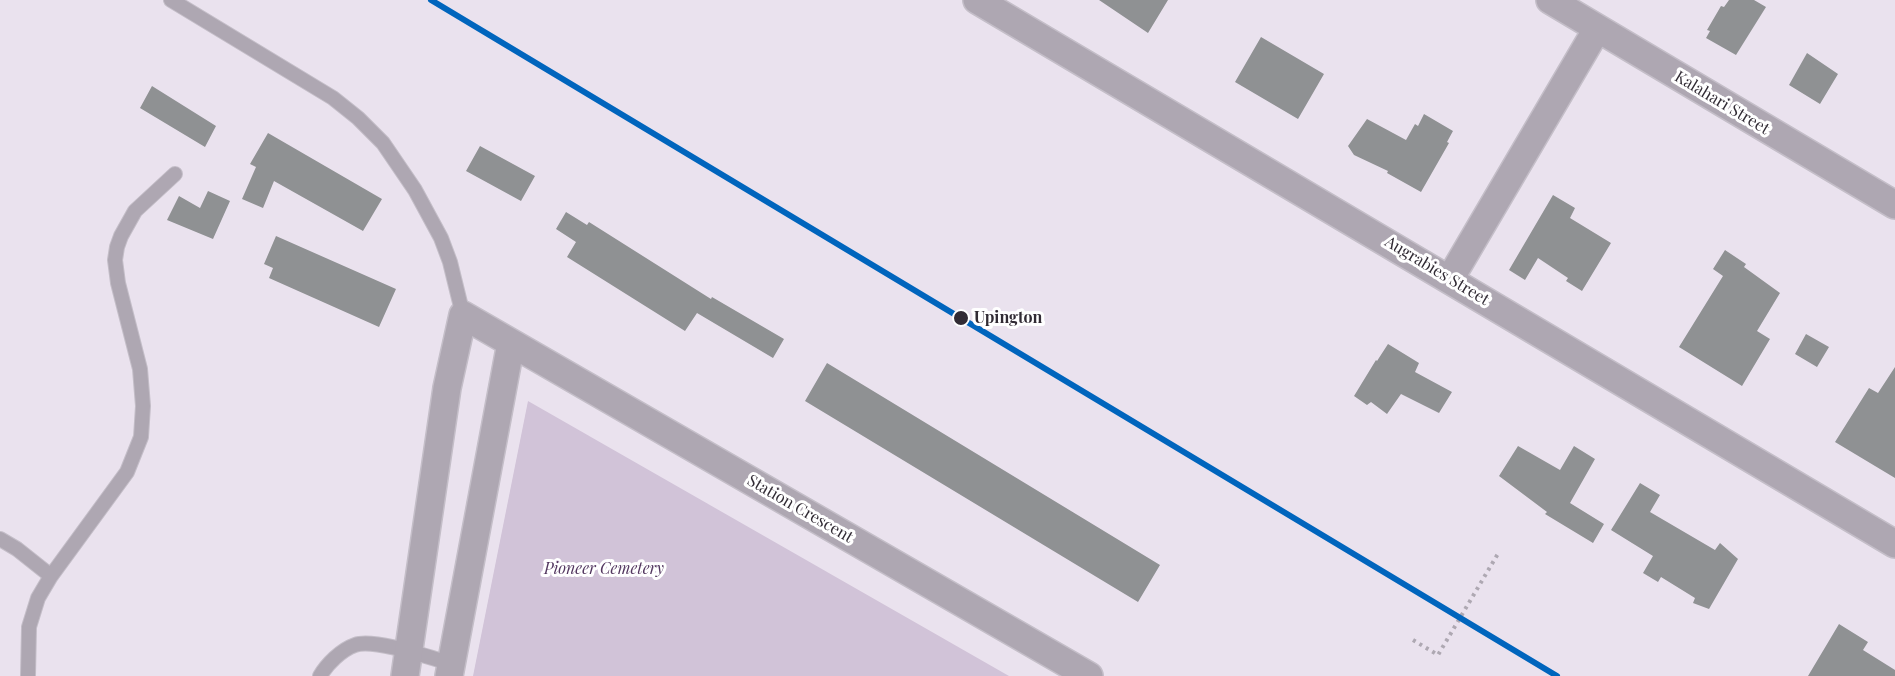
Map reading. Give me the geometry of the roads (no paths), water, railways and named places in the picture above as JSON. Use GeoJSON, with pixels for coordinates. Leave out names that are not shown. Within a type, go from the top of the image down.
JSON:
{"type":"FeatureCollection","features":[{"type":"Feature","properties":{"kind":"street","name":"Augrabies Street"},"geometry":{"type":"LineString","coordinates":[[977,0],[1895,544]]}},
{"type":"Feature","properties":{"kind":"street","name":"Kalahari Street"},"geometry":{"type":"LineString","coordinates":[[1550,0],[1895,205]]}},
{"type":"Feature","properties":{"kind":"street"},"geometry":{"type":"LineString","coordinates":[[1450,279],[1598,29]]}},
{"type":"Feature","properties":{"kind":"street","name":"Station Crescent"},"geometry":{"type":"LineString","coordinates":[[463,315],[1089,676]]}},
{"type":"Feature","properties":{"kind":"street"},"geometry":{"type":"LineString","coordinates":[[406,664],[447,388],[463,315]]}},
{"type":"Feature","properties":{"kind":"street"},"geometry":{"type":"LineString","coordinates":[[451,670],[511,343]]}},
{"type":"Feature","properties":{"kind":"lane"},"geometry":{"type":"LineString","coordinates":[[171,0],[333,98],[358,118],[383,143],[415,190],[441,238],[450,262],[463,315]]}},
{"type":"Feature","properties":{"kind":"lane"},"geometry":{"type":"LineString","coordinates":[[28,676],[29,627],[38,598],[51,576],[127,472],[141,437],[143,406],[140,369],[118,283],[116,253],[121,236],[135,211],[175,174]]}},
{"type":"Feature","properties":{"kind":"lane"},"geometry":{"type":"LineString","coordinates":[[0,538],[51,576]]}},
{"type":"Feature","properties":{"kind":"lane"},"geometry":{"type":"LineString","coordinates":[[320,676],[342,651],[364,643],[375,644],[406,664],[451,670]]}},
{"type":"Feature","properties":{"kind":"place","name":"Upington"},"geometry":{"type":"Point","coordinates":[961,318]}},
{"type":"Feature","properties":{"kind":"park label","name":"Pioneer Cemetery"},"geometry":{"type":"Point","coordinates":[604,569]}}]}
